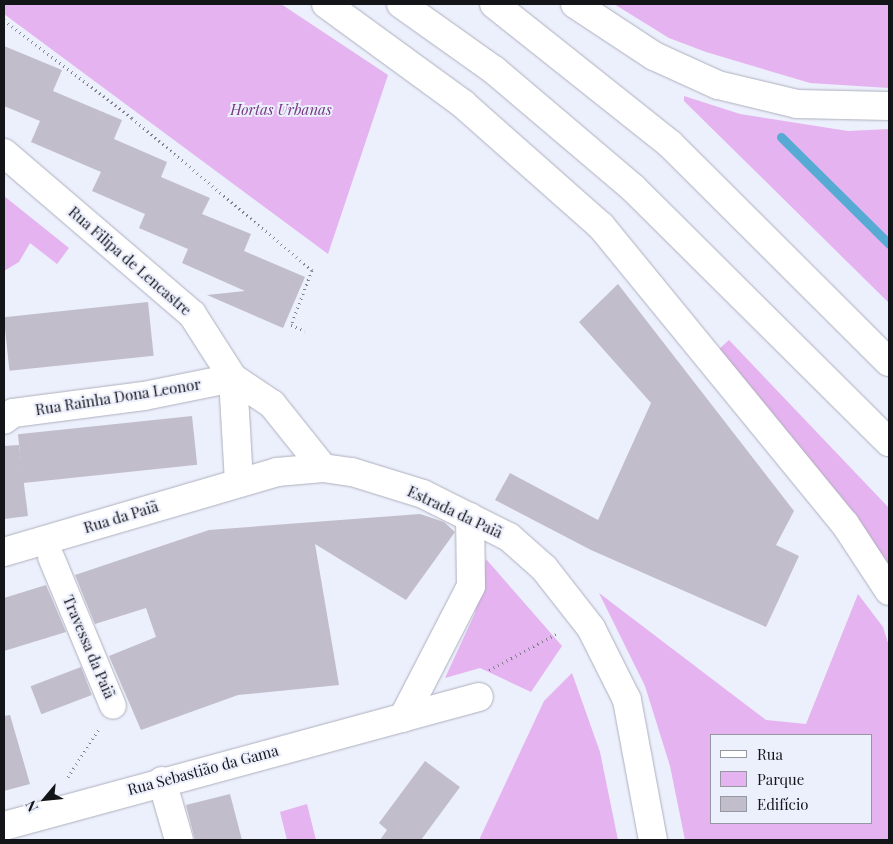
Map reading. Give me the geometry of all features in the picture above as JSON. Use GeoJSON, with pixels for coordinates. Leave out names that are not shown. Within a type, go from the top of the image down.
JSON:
{"type":"FeatureCollection","features":[{"type":"Feature","properties":{"kind":"main road"},"geometry":{"type":"LineString","coordinates":[[326,4],[463,104],[602,226],[845,524],[889,591]]}},
{"type":"Feature","properties":{"kind":"main road"},"geometry":{"type":"LineString","coordinates":[[401,4],[494,70],[633,188],[889,442]]}},
{"type":"Feature","properties":{"kind":"main road"},"geometry":{"type":"LineString","coordinates":[[494,4],[670,144],[889,362]]}},
{"type":"Feature","properties":{"kind":"main road"},"geometry":{"type":"LineString","coordinates":[[575,4],[654,56],[718,85],[797,104],[889,106]]}},
{"type":"Feature","properties":{"kind":"main road","name":"Rua Filipa de Lencastre"},"geometry":{"type":"LineString","coordinates":[[4,153],[192,314],[233,378],[272,404],[323,468]]}},
{"type":"Feature","properties":{"kind":"main road"},"geometry":{"type":"LineString","coordinates":[[233,378],[239,481]]}},
{"type":"Feature","properties":{"kind":"main road","name":"Rua Rainha Dona Leonor"},"geometry":{"type":"LineString","coordinates":[[4,420],[13,413],[144,396],[233,378]]}},
{"type":"Feature","properties":{"kind":"main road","name":"Estrada da Paiã"},"geometry":{"type":"LineString","coordinates":[[239,481],[323,468],[376,478],[470,517],[509,537],[544,568],[591,628],[627,700],[653,840]]}},
{"type":"Feature","properties":{"kind":"main road","name":"Rua da Paiã"},"geometry":{"type":"LineString","coordinates":[[4,552],[239,481]]}},
{"type":"Feature","properties":{"kind":"main road"},"geometry":{"type":"LineString","coordinates":[[403,718],[471,586],[470,517]]}},
{"type":"Feature","properties":{"kind":"main road","name":"Rua Sebastião da Gama"},"geometry":{"type":"LineString","coordinates":[[4,826],[47,811],[479,697]]}},
{"type":"Feature","properties":{"kind":"main road"},"geometry":{"type":"LineString","coordinates":[[162,781],[179,840]]}},
{"type":"Feature","properties":{"kind":"street","name":"Travessa da Paiã"},"geometry":{"type":"LineString","coordinates":[[51,557],[113,706]]}},
{"type":"Feature","properties":{"kind":"path"},"geometry":{"type":"LineString","coordinates":[[4,20],[132,118],[312,270],[291,325],[305,330]]}},
{"type":"Feature","properties":{"kind":"path"},"geometry":{"type":"LineString","coordinates":[[479,697],[490,669],[558,633]]}},
{"type":"Feature","properties":{"kind":"path","name":"Travessa da Paiã"},"geometry":{"type":"LineString","coordinates":[[47,811],[113,706]]}},
{"type":"Feature","properties":{"kind":"green space","name":"Hortas Urbanas"},"geometry":{"type":"Polygon","coordinates":[[[4,4],[281,4],[388,75],[328,254],[4,14],[4,4]]]}},
{"type":"Feature","properties":{"kind":"green space"},"geometry":{"type":"Polygon","coordinates":[[[614,4],[889,4],[889,88],[810,83],[706,52],[669,38],[614,4]]]}},
{"type":"Feature","properties":{"kind":"green space"},"geometry":{"type":"Polygon","coordinates":[[[684,96],[740,114],[848,131],[889,129],[889,303],[684,101],[684,96]]]}},
{"type":"Feature","properties":{"kind":"green space"},"geometry":{"type":"Polygon","coordinates":[[[4,196],[69,248],[57,264],[30,243],[19,262],[4,271],[4,196]]]}},
{"type":"Feature","properties":{"kind":"green space"},"geometry":{"type":"Polygon","coordinates":[[[729,340],[889,508],[889,566],[716,352],[729,340]]]}},
{"type":"Feature","properties":{"kind":"green space"},"geometry":{"type":"Polygon","coordinates":[[[486,559],[562,646],[531,692],[480,668],[445,678],[475,613],[486,559]]]}},
{"type":"Feature","properties":{"kind":"green space"},"geometry":{"type":"Polygon","coordinates":[[[599,593],[766,720],[806,724],[858,594],[883,627],[889,646],[889,840],[685,840],[670,766],[645,686],[599,593]]]}},
{"type":"Feature","properties":{"kind":"green space"},"geometry":{"type":"Polygon","coordinates":[[[572,673],[600,752],[618,840],[479,840],[544,701],[572,673]]]}},
{"type":"Feature","properties":{"kind":"green space"},"geometry":{"type":"Polygon","coordinates":[[[307,804],[316,840],[287,840],[280,812],[307,804]]]}},
{"type":"Feature","properties":{"kind":"building"},"geometry":{"type":"Polygon","coordinates":[[[4,46],[62,70],[53,91],[122,120],[114,139],[167,162],[161,177],[210,198],[202,214],[251,234],[244,251],[305,277],[283,328],[207,295],[245,291],[182,263],[188,249],[139,228],[145,214],[92,191],[101,172],[31,142],[40,121],[4,106],[4,46]]]}},
{"type":"Feature","properties":{"kind":"building"},"geometry":{"type":"Polygon","coordinates":[[[618,284],[794,511],[776,545],[799,556],[766,627],[591,550],[495,500],[510,473],[598,520],[651,403],[579,322],[618,284]]]}},
{"type":"Feature","properties":{"kind":"building"},"geometry":{"type":"Polygon","coordinates":[[[148,302],[154,356],[9,371],[4,317],[148,302]]]}},
{"type":"Feature","properties":{"kind":"building"},"geometry":{"type":"Polygon","coordinates":[[[192,416],[197,465],[23,483],[18,434],[192,416]]]}},
{"type":"Feature","properties":{"kind":"building"},"geometry":{"type":"Polygon","coordinates":[[[19,445],[28,516],[4,519],[4,446],[19,445]]]}},
{"type":"Feature","properties":{"kind":"building"},"geometry":{"type":"Polygon","coordinates":[[[420,514],[444,522],[455,532],[406,600],[315,544],[339,685],[238,695],[141,730],[109,656],[156,637],[146,608],[95,624],[75,575],[209,530],[420,514]]]}},
{"type":"Feature","properties":{"kind":"building"},"geometry":{"type":"Polygon","coordinates":[[[46,585],[66,632],[4,651],[4,598],[46,585]]]}},
{"type":"Feature","properties":{"kind":"building"},"geometry":{"type":"Polygon","coordinates":[[[81,667],[92,695],[41,714],[31,686],[81,667]]]}},
{"type":"Feature","properties":{"kind":"building"},"geometry":{"type":"Polygon","coordinates":[[[10,715],[30,784],[4,791],[4,716],[10,715]]]}},
{"type":"Feature","properties":{"kind":"building"},"geometry":{"type":"Polygon","coordinates":[[[425,761],[460,787],[421,840],[380,840],[387,830],[379,823],[425,761]]]}},
{"type":"Feature","properties":{"kind":"building"},"geometry":{"type":"Polygon","coordinates":[[[230,794],[242,840],[195,840],[186,805],[230,794]]]}},
{"type":"Feature","properties":{"kind":"waterway"},"geometry":{"type":"LineString","coordinates":[[781,137],[889,244]]}}]}
